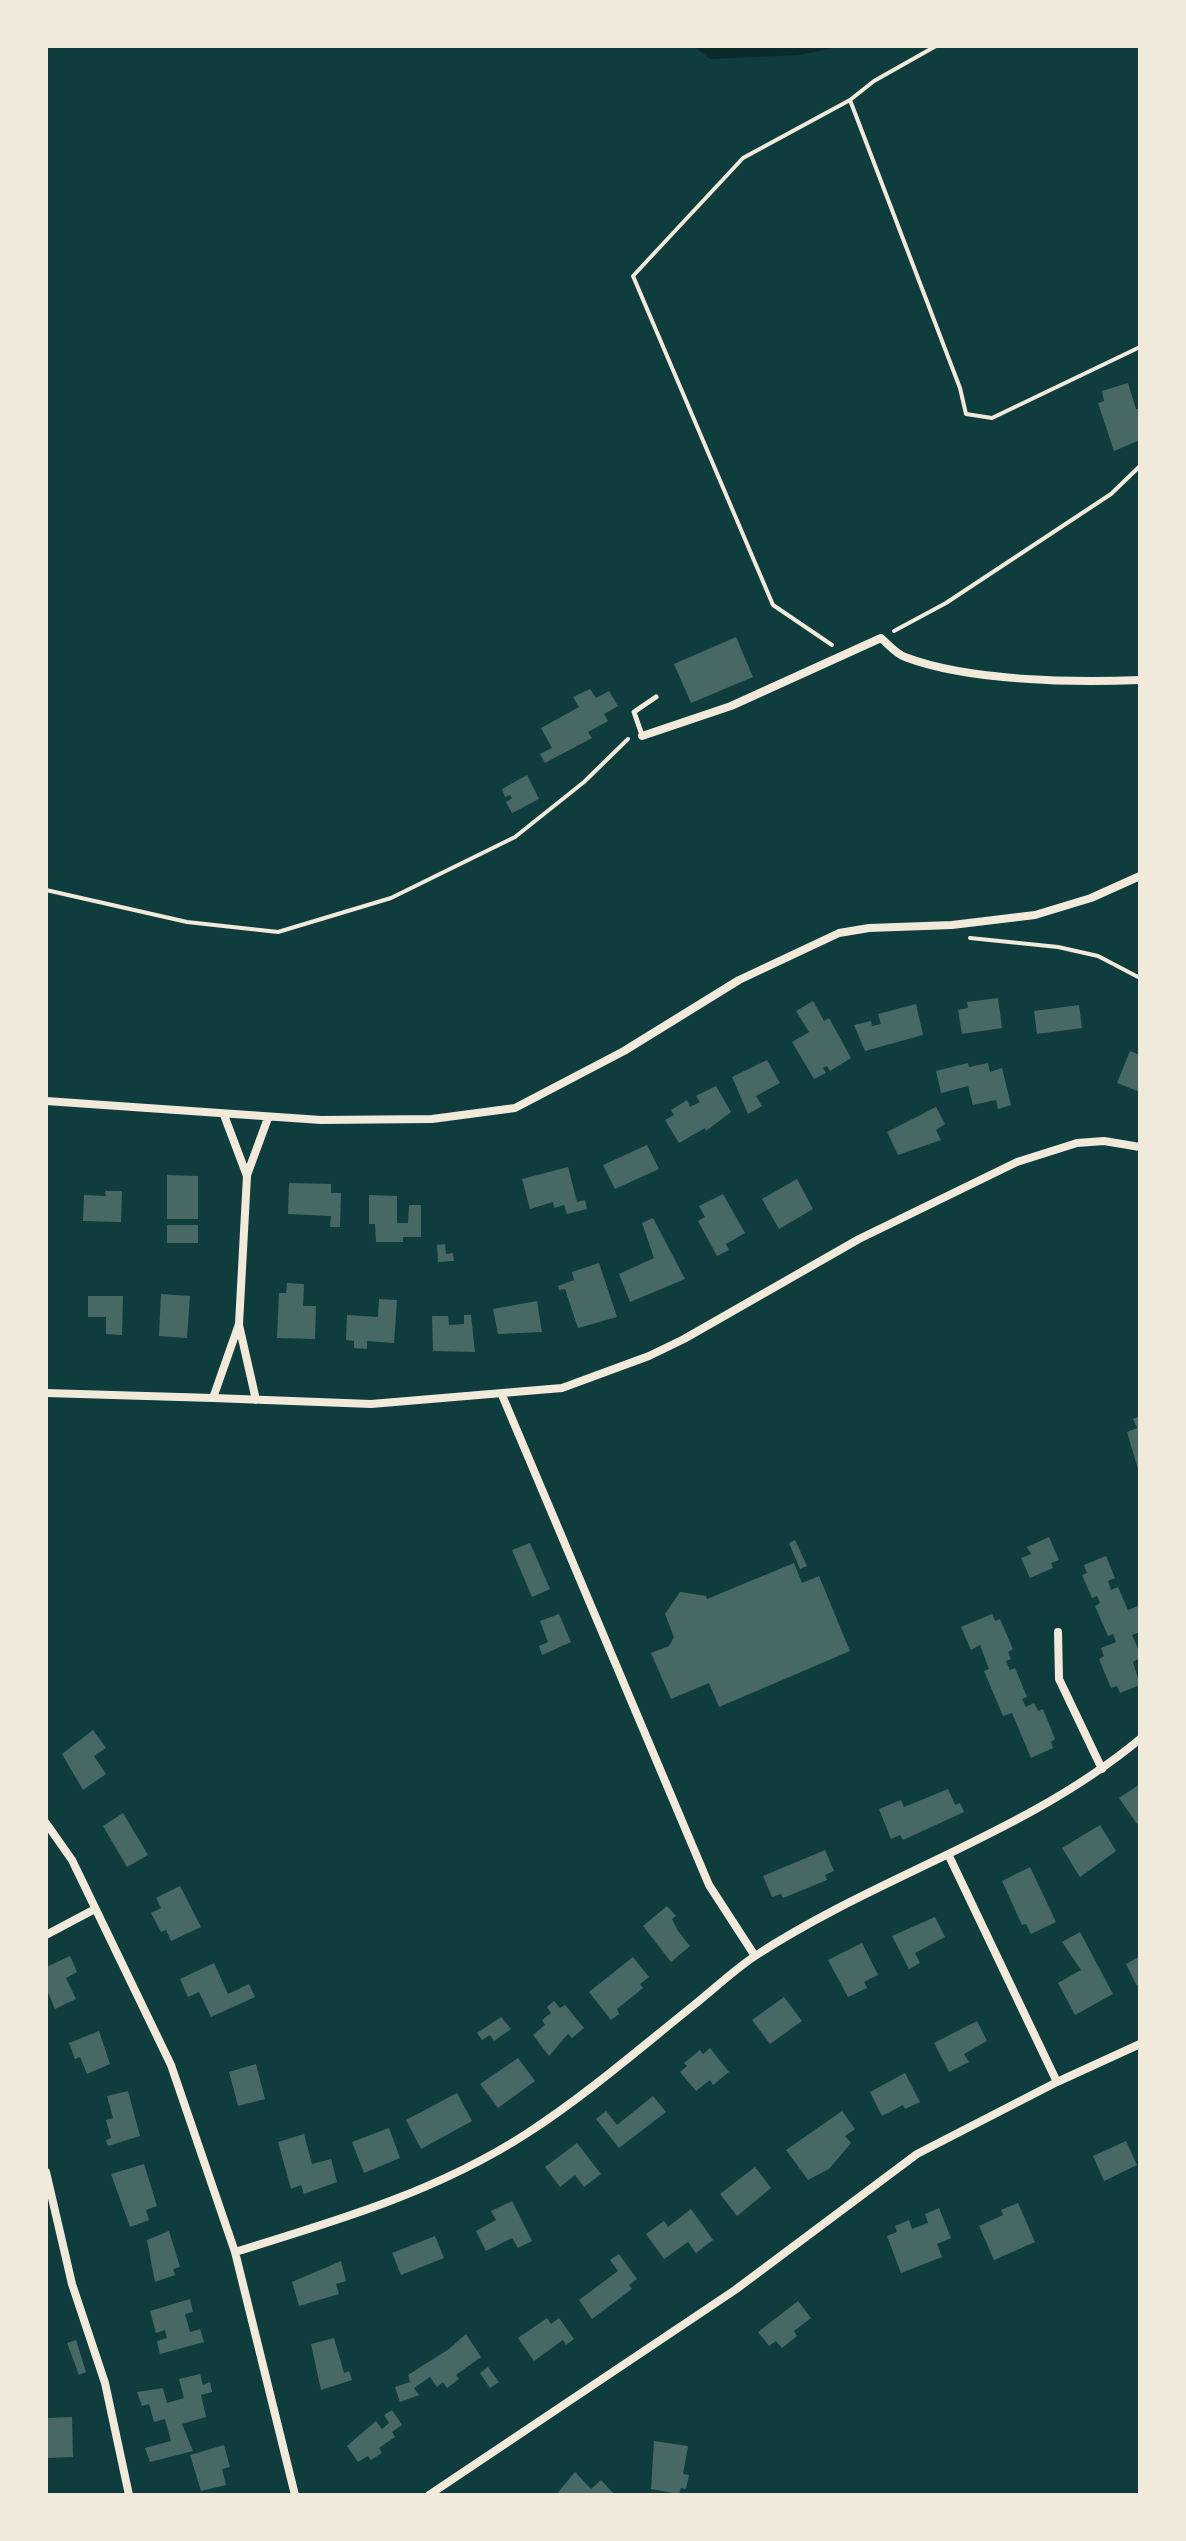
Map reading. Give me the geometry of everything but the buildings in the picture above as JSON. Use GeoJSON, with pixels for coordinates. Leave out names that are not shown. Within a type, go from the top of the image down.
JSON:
{"type":"FeatureCollection","features":[{"type":"Feature","properties":{"kind":"street"},"geometry":{"type":"LineString","coordinates":[[642,736],[731,706],[881,638],[903,657],[978,673],[1080,683],[1140,680]]}},
{"type":"Feature","properties":{"kind":"street"},"geometry":{"type":"LineString","coordinates":[[46,1101],[268,1118],[432,1119],[515,1108],[624,1051],[739,980],[839,933],[1035,915],[1091,898],[1140,876]]}},
{"type":"Feature","properties":{"kind":"street"},"geometry":{"type":"LineString","coordinates":[[224,1115],[247,1176]]}},
{"type":"Feature","properties":{"kind":"street"},"geometry":{"type":"LineString","coordinates":[[256,1400],[239,1324],[247,1176],[268,1118]]}},
{"type":"Feature","properties":{"kind":"street"},"geometry":{"type":"LineString","coordinates":[[46,1393],[371,1404],[562,1388],[649,1356],[859,1239],[1017,1162],[1077,1143],[1104,1141],[1140,1147]]}},
{"type":"Feature","properties":{"kind":"street"},"geometry":{"type":"LineString","coordinates":[[213,1398],[239,1324]]}},
{"type":"Feature","properties":{"kind":"street"},"geometry":{"type":"LineString","coordinates":[[502,1395],[709,1885],[755,1956]]}},
{"type":"Feature","properties":{"kind":"street"},"geometry":{"type":"LineString","coordinates":[[1058,1632],[1059,1679],[1102,1769]]}},
{"type":"Feature","properties":{"kind":"street"},"geometry":{"type":"LineString","coordinates":[[235,2252],[369,2211],[471,2167],[579,2096],[755,1956],[859,1899],[949,1856],[1102,1769],[1140,1739]]}},
{"type":"Feature","properties":{"kind":"street"},"geometry":{"type":"LineString","coordinates":[[46,1823],[72,1860],[171,2065],[235,2252],[295,2495]]}},
{"type":"Feature","properties":{"kind":"street"},"geometry":{"type":"LineString","coordinates":[[949,1856],[1057,2082]]}},
{"type":"Feature","properties":{"kind":"street"},"geometry":{"type":"LineString","coordinates":[[46,1935],[95,1909]]}},
{"type":"Feature","properties":{"kind":"street"},"geometry":{"type":"LineString","coordinates":[[429,2495],[735,2290],[917,2154],[1057,2082],[1140,2044]]}},
{"type":"Feature","properties":{"kind":"street"},"geometry":{"type":"LineString","coordinates":[[46,2172],[72,2284],[105,2383],[129,2495]]}},
{"type":"Feature","properties":{"kind":"lane"},"geometry":{"type":"LineString","coordinates":[[642,736],[634,712],[656,697]]}},
{"type":"Feature","properties":{"kind":"path"},"geometry":{"type":"LineString","coordinates":[[844,653],[773,605],[633,276],[743,158],[850,100],[874,81],[936,46]]}},
{"type":"Feature","properties":{"kind":"path"},"geometry":{"type":"LineString","coordinates":[[850,100],[960,388],[966,414],[992,418],[1140,347]]}},
{"type":"Feature","properties":{"kind":"path"},"geometry":{"type":"LineString","coordinates":[[881,638],[946,603],[1111,494],[1140,466]]}},
{"type":"Feature","properties":{"kind":"path"},"geometry":{"type":"LineString","coordinates":[[46,890],[187,922],[278,932],[391,898],[515,837],[584,782],[626,740],[642,736]]}},
{"type":"Feature","properties":{"kind":"path"},"geometry":{"type":"LineString","coordinates":[[952,925],[974,940],[1058,947],[1098,956],[1140,978]]}},
{"type":"Feature","properties":{"kind":"water"},"geometry":{"type":"Polygon","coordinates":[[[693,46],[844,46],[798,55],[710,59],[693,46]]]}}]}
